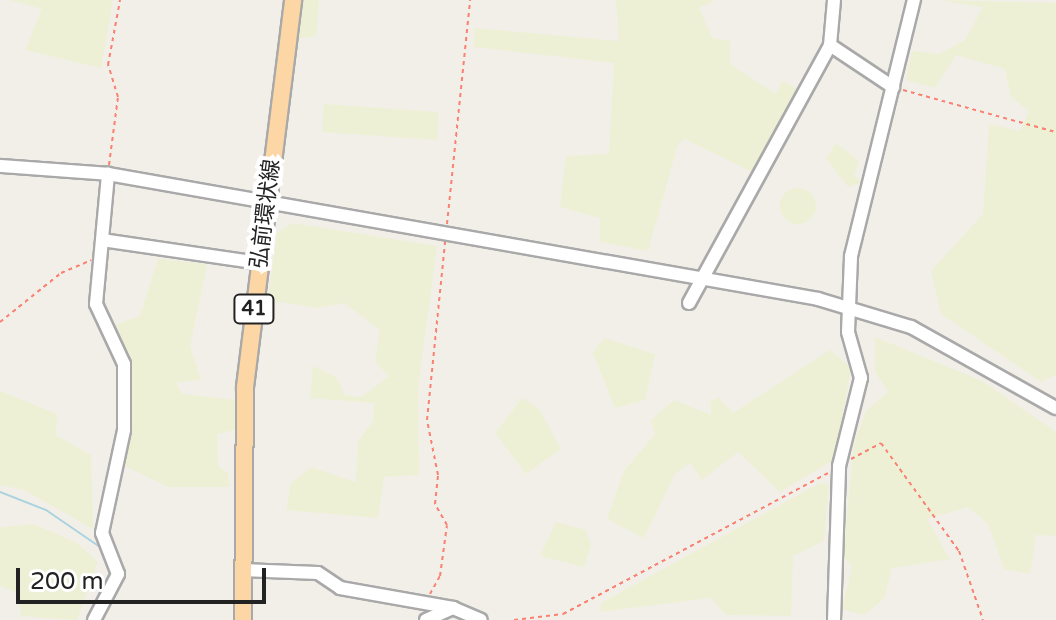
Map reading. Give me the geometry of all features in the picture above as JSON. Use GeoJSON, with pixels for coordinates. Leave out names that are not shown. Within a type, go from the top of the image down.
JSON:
{"type":"FeatureCollection","features":[{"type":"Feature","properties":{"kind":"main road","name":"弘前環状線"},"geometry":{"type":"LineString","coordinates":[[243,620],[244,403],[293,0]]}},
{"type":"Feature","properties":{"kind":"street"},"geometry":{"type":"LineString","coordinates":[[689,303],[707,278],[830,45],[834,0]]}},
{"type":"Feature","properties":{"kind":"street"},"geometry":{"type":"LineString","coordinates":[[834,620],[839,466],[860,397],[848,332],[852,308],[851,256],[914,0]]}},
{"type":"Feature","properties":{"kind":"street"},"geometry":{"type":"LineString","coordinates":[[830,45],[893,87]]}},
{"type":"Feature","properties":{"kind":"street"},"geometry":{"type":"LineString","coordinates":[[0,166],[108,174],[707,278],[852,308],[989,364],[1056,408]]}},
{"type":"Feature","properties":{"kind":"street"},"geometry":{"type":"LineString","coordinates":[[94,620],[118,574],[102,533],[124,430],[124,364],[96,304],[108,174]]}},
{"type":"Feature","properties":{"kind":"street"},"geometry":{"type":"LineString","coordinates":[[102,240],[260,263]]}},
{"type":"Feature","properties":{"kind":"street"},"geometry":{"type":"LineString","coordinates":[[242,570],[318,573],[340,588],[453,608],[481,620]]}},
{"type":"Feature","properties":{"kind":"street"},"geometry":{"type":"LineString","coordinates":[[425,602],[424,620],[453,608]]}},
{"type":"Feature","properties":{"kind":"path"},"geometry":{"type":"LineString","coordinates":[[108,174],[118,97],[108,65],[120,0]]}},
{"type":"Feature","properties":{"kind":"path"},"geometry":{"type":"LineString","coordinates":[[425,602],[440,576],[447,525],[435,504],[438,475],[427,420],[470,0]]}},
{"type":"Feature","properties":{"kind":"path"},"geometry":{"type":"LineString","coordinates":[[893,87],[1056,132]]}},
{"type":"Feature","properties":{"kind":"path"},"geometry":{"type":"LineString","coordinates":[[0,322],[61,273],[100,257]]}},
{"type":"Feature","properties":{"kind":"path"},"geometry":{"type":"LineString","coordinates":[[514,620],[563,614],[881,443],[959,551],[983,620]]}},
{"type":"Feature","properties":{"kind":"green space"},"geometry":{"type":"Polygon","coordinates":[[[10,0],[113,0],[101,68],[25,50],[42,9],[10,0]]]}},
{"type":"Feature","properties":{"kind":"green space"},"geometry":{"type":"Polygon","coordinates":[[[300,0],[319,0],[316,36],[295,39],[300,0]]]}},
{"type":"Feature","properties":{"kind":"green space"},"geometry":{"type":"Polygon","coordinates":[[[616,0],[715,0],[699,8],[712,38],[730,41],[730,64],[776,94],[782,81],[798,89],[752,172],[685,139],[678,144],[648,251],[600,242],[600,218],[560,207],[566,156],[609,154],[614,63],[474,47],[475,28],[619,41],[616,0]]]}},
{"type":"Feature","properties":{"kind":"green space"},"geometry":{"type":"Polygon","coordinates":[[[936,0],[1056,3],[1056,375],[1041,382],[941,314],[931,271],[983,214],[989,124],[1020,131],[1029,111],[1011,97],[1005,69],[956,55],[935,88],[906,80],[912,51],[939,54],[965,40],[983,7],[936,0]]]}},
{"type":"Feature","properties":{"kind":"green space"},"geometry":{"type":"Polygon","coordinates":[[[324,104],[439,112],[437,140],[322,132],[324,104]]]}},
{"type":"Feature","properties":{"kind":"green space"},"geometry":{"type":"Polygon","coordinates":[[[836,143],[859,161],[854,175],[863,182],[848,187],[826,158],[836,143]]]}},
{"type":"Feature","properties":{"kind":"green space"},"geometry":{"type":"Polygon","coordinates":[[[798,188],[810,194],[816,206],[810,218],[798,224],[786,218],[780,206],[786,194],[798,188]]]}},
{"type":"Feature","properties":{"kind":"green space"},"geometry":{"type":"Polygon","coordinates":[[[292,223],[437,246],[418,388],[419,475],[384,477],[378,518],[286,510],[291,483],[311,467],[356,482],[358,441],[373,421],[374,403],[310,398],[313,366],[336,377],[345,395],[361,397],[389,376],[375,362],[380,330],[344,303],[318,308],[268,300],[277,233],[292,223]]]}},
{"type":"Feature","properties":{"kind":"green space"},"geometry":{"type":"Polygon","coordinates":[[[158,259],[207,264],[190,346],[201,380],[176,382],[182,394],[237,400],[235,430],[217,434],[218,466],[228,473],[229,487],[168,487],[125,466],[131,365],[111,326],[140,316],[158,259]]]}},
{"type":"Feature","properties":{"kind":"green space"},"geometry":{"type":"Polygon","coordinates":[[[875,337],[982,381],[1056,432],[1056,536],[1036,535],[1030,574],[1004,569],[988,524],[968,507],[927,519],[950,559],[892,568],[884,599],[864,615],[842,609],[852,566],[843,556],[854,444],[866,411],[888,392],[875,372],[875,337]]]}},
{"type":"Feature","properties":{"kind":"green space"},"geometry":{"type":"Polygon","coordinates":[[[604,338],[655,354],[645,400],[615,408],[593,353],[604,338]]]}},
{"type":"Feature","properties":{"kind":"green space"},"geometry":{"type":"Polygon","coordinates":[[[830,350],[851,368],[835,459],[780,492],[738,452],[702,480],[690,463],[675,474],[644,538],[607,519],[624,471],[655,434],[651,420],[674,400],[711,415],[710,402],[718,397],[733,413],[830,350]]]}},
{"type":"Feature","properties":{"kind":"green space"},"geometry":{"type":"Polygon","coordinates":[[[0,391],[57,414],[56,435],[91,455],[93,529],[24,490],[0,485],[0,391]]]}},
{"type":"Feature","properties":{"kind":"green space"},"geometry":{"type":"Polygon","coordinates":[[[522,398],[539,409],[561,449],[526,474],[495,433],[522,398]]]}},
{"type":"Feature","properties":{"kind":"green space"},"geometry":{"type":"Polygon","coordinates":[[[820,483],[829,484],[824,541],[793,556],[791,616],[726,615],[711,598],[600,612],[601,603],[820,483]]]}},
{"type":"Feature","properties":{"kind":"green space"},"geometry":{"type":"Polygon","coordinates":[[[556,522],[586,530],[591,545],[584,567],[540,556],[556,522]]]}},
{"type":"Feature","properties":{"kind":"green space"},"geometry":{"type":"Polygon","coordinates":[[[34,524],[77,543],[98,562],[77,620],[21,616],[18,593],[0,586],[0,527],[34,524]]]}},
{"type":"Feature","properties":{"kind":"waterway"},"geometry":{"type":"LineString","coordinates":[[0,492],[46,510],[103,549]]}},
{"type":"Feature","properties":{"kind":"waterway"},"geometry":{"type":"LineString","coordinates":[[88,620],[111,570]]}}]}
